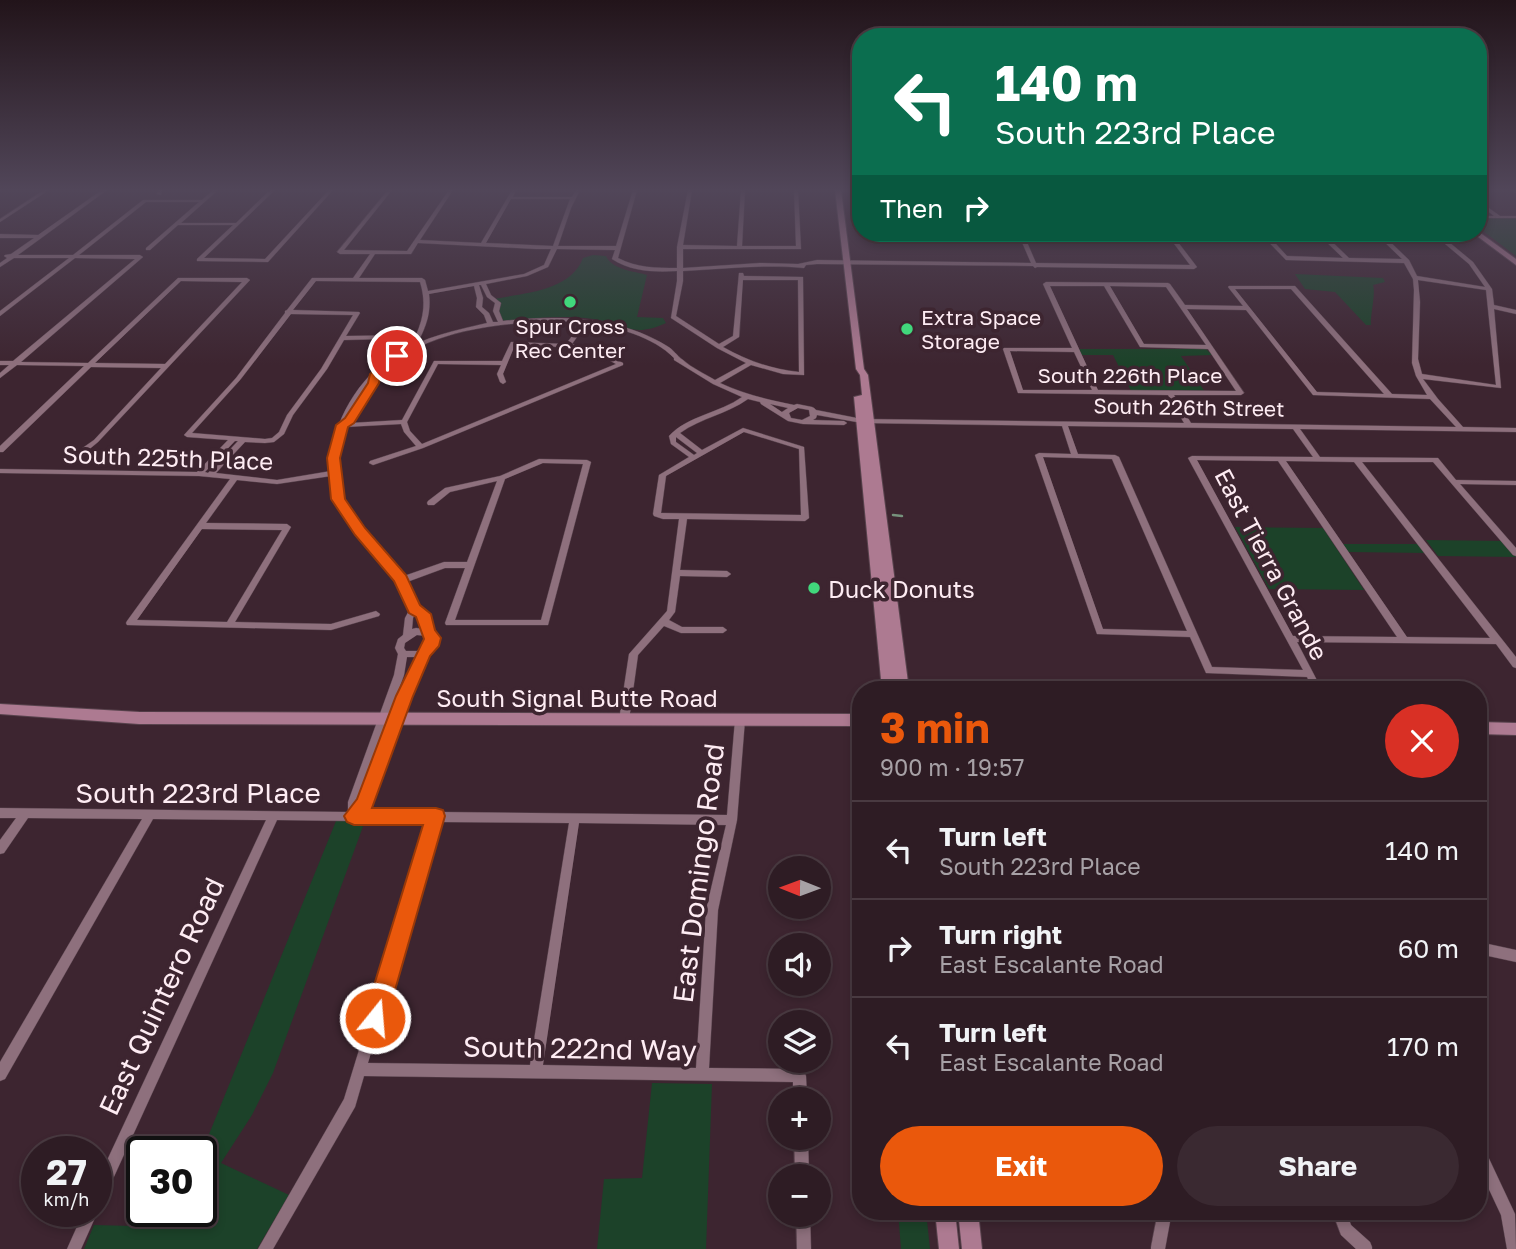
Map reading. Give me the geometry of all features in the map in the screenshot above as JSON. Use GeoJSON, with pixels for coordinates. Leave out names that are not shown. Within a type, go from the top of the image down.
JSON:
{"type":"FeatureCollection","features":[{"type":"Feature","properties":{"kind":"main road"},"geometry":{"type":"LineString","coordinates":[[846,248],[860,369],[857,376],[867,421],[902,681]]}},
{"type":"Feature","properties":{"kind":"main road"},"geometry":{"type":"LineString","coordinates":[[1497,248],[1516,261]]}},
{"type":"Feature","properties":{"kind":"main road"},"geometry":{"type":"LineString","coordinates":[[1499,248],[1516,261]]}},
{"type":"Feature","properties":{"kind":"main road"},"geometry":{"type":"LineString","coordinates":[[867,421],[888,681]]}},
{"type":"Feature","properties":{"kind":"main road","name":"South Signal Butte Road"},"geometry":{"type":"LineString","coordinates":[[0,709],[139,718],[852,720]]}},
{"type":"Feature","properties":{"kind":"main road"},"geometry":{"type":"LineString","coordinates":[[1487,728],[1516,729]]}},
{"type":"Feature","properties":{"kind":"main road"},"geometry":{"type":"LineString","coordinates":[[946,1220],[949,1249]]}},
{"type":"Feature","properties":{"kind":"main road"},"geometry":{"type":"LineString","coordinates":[[969,1220],[972,1249]]}},
{"type":"Feature","properties":{"kind":"street"},"geometry":{"type":"LineString","coordinates":[[0,263],[21,248]]}},
{"type":"Feature","properties":{"kind":"street"},"geometry":{"type":"LineString","coordinates":[[0,314],[84,248]]}},
{"type":"Feature","properties":{"kind":"street"},"geometry":{"type":"LineString","coordinates":[[211,248],[199,260],[265,261],[277,248]]}},
{"type":"Feature","properties":{"kind":"street"},"geometry":{"type":"LineString","coordinates":[[343,248],[340,252],[409,253],[412,248]]}},
{"type":"Feature","properties":{"kind":"street"},"geometry":{"type":"LineString","coordinates":[[428,293],[540,271],[546,266],[554,248]]}},
{"type":"Feature","properties":{"kind":"street"},"geometry":{"type":"LineString","coordinates":[[618,248],[615,259],[636,268],[652,269],[741,264],[822,268],[848,265],[1194,267],[1180,248]]}},
{"type":"Feature","properties":{"kind":"street"},"geometry":{"type":"LineString","coordinates":[[680,248],[673,317],[749,364],[779,373],[802,374],[801,278],[741,278]]}},
{"type":"Feature","properties":{"kind":"street"},"geometry":{"type":"LineString","coordinates":[[771,248],[771,264]]}},
{"type":"Feature","properties":{"kind":"street"},"geometry":{"type":"LineString","coordinates":[[1027,248],[1035,265]]}},
{"type":"Feature","properties":{"kind":"street"},"geometry":{"type":"LineString","coordinates":[[1277,248],[1286,258],[1408,261]]}},
{"type":"Feature","properties":{"kind":"street"},"geometry":{"type":"LineString","coordinates":[[1336,248],[1346,258]]}},
{"type":"Feature","properties":{"kind":"street"},"geometry":{"type":"LineString","coordinates":[[1394,248],[1408,261],[1417,278],[1415,360],[1419,376],[1433,397],[1460,427]]}},
{"type":"Feature","properties":{"kind":"street"},"geometry":{"type":"LineString","coordinates":[[1419,376],[1499,387],[1493,307],[1489,289],[1471,262],[1454,248]]}},
{"type":"Feature","properties":{"kind":"street"},"geometry":{"type":"LineString","coordinates":[[355,279],[373,253]]}},
{"type":"Feature","properties":{"kind":"street"},"geometry":{"type":"LineString","coordinates":[[0,376],[140,257],[10,256]]}},
{"type":"Feature","properties":{"kind":"street"},"geometry":{"type":"LineString","coordinates":[[720,346],[736,337],[741,264]]}},
{"type":"Feature","properties":{"kind":"street"},"geometry":{"type":"LineString","coordinates":[[1417,278],[1489,289]]}},
{"type":"Feature","properties":{"kind":"street"},"geometry":{"type":"LineString","coordinates":[[0,450],[180,279],[247,280],[96,441],[78,454]]}},
{"type":"Feature","properties":{"kind":"street"},"geometry":{"type":"LineString","coordinates":[[287,312],[357,313],[290,415],[282,433],[274,440],[187,435],[238,379],[287,312],[314,279],[422,280],[428,293],[429,311],[418,337],[343,338]]}},
{"type":"Feature","properties":{"kind":"street"},"geometry":{"type":"LineString","coordinates":[[480,284],[495,304],[496,324]]}},
{"type":"Feature","properties":{"kind":"street"},"geometry":{"type":"LineString","coordinates":[[480,284],[482,307],[496,324]]}},
{"type":"Feature","properties":{"kind":"street"},"geometry":{"type":"LineString","coordinates":[[1096,393],[1046,284],[1168,285],[1210,347]]}},
{"type":"Feature","properties":{"kind":"street"},"geometry":{"type":"LineString","coordinates":[[1106,284],[1142,346],[1210,347]]}},
{"type":"Feature","properties":{"kind":"street"},"geometry":{"type":"LineString","coordinates":[[1389,395],[1293,287],[1231,287],[1315,394],[1433,397]]}},
{"type":"Feature","properties":{"kind":"street"},"geometry":{"type":"LineString","coordinates":[[482,307],[495,304]]}},
{"type":"Feature","properties":{"kind":"street"},"geometry":{"type":"LineString","coordinates":[[1183,307],[1248,308]]}},
{"type":"Feature","properties":{"kind":"street"},"geometry":{"type":"LineString","coordinates":[[1493,307],[1516,312]]}},
{"type":"Feature","properties":{"kind":"street"},"geometry":{"type":"LineString","coordinates":[[390,719],[424,652],[433,642],[423,614],[414,609],[402,580],[349,517],[338,499],[333,458],[343,425],[349,421],[374,377],[391,361],[413,347],[441,337],[496,324],[547,319],[586,321],[624,329],[715,383],[746,397],[763,403],[805,406],[814,412],[867,421]]}},
{"type":"Feature","properties":{"kind":"street"},"geometry":{"type":"LineString","coordinates":[[568,345],[586,321]]}},
{"type":"Feature","properties":{"kind":"street"},"geometry":{"type":"LineString","coordinates":[[373,463],[421,447],[621,363],[591,349],[568,345],[513,343],[500,374],[503,382]]}},
{"type":"Feature","properties":{"kind":"street","name":"South 226th Place"},"geometry":{"type":"LineString","coordinates":[[1076,351],[1006,349],[1020,392],[1241,393],[1210,347]]}},
{"type":"Feature","properties":{"kind":"street"},"geometry":{"type":"LineString","coordinates":[[421,447],[407,432],[404,422],[436,362],[505,363]]}},
{"type":"Feature","properties":{"kind":"street"},"geometry":{"type":"LineString","coordinates":[[0,363],[165,366]]}},
{"type":"Feature","properties":{"kind":"street"},"geometry":{"type":"LineString","coordinates":[[715,383],[749,364]]}},
{"type":"Feature","properties":{"kind":"street"},"geometry":{"type":"LineString","coordinates":[[1170,393],[1188,425]]}},
{"type":"Feature","properties":{"kind":"street"},"geometry":{"type":"LineString","coordinates":[[697,455],[673,443],[671,438],[696,421],[731,409],[746,397]]}},
{"type":"Feature","properties":{"kind":"street"},"geometry":{"type":"LineString","coordinates":[[763,403],[795,422],[867,421]]}},
{"type":"Feature","properties":{"kind":"street"},"geometry":{"type":"LineString","coordinates":[[786,417],[787,410],[793,407]]}},
{"type":"Feature","properties":{"kind":"street"},"geometry":{"type":"LineString","coordinates":[[807,422],[814,417],[814,412]]}},
{"type":"Feature","properties":{"kind":"street","name":"South 226th Street"},"geometry":{"type":"LineString","coordinates":[[867,421],[1460,427],[1516,430]]}},
{"type":"Feature","properties":{"kind":"street"},"geometry":{"type":"LineString","coordinates":[[343,425],[404,422]]}},
{"type":"Feature","properties":{"kind":"street"},"geometry":{"type":"LineString","coordinates":[[1064,423],[1075,456]]}},
{"type":"Feature","properties":{"kind":"street"},"geometry":{"type":"LineString","coordinates":[[1294,426],[1318,459]]}},
{"type":"Feature","properties":{"kind":"street"},"geometry":{"type":"LineString","coordinates":[[743,430],[800,446],[804,450],[806,518],[658,515],[662,476],[697,455],[743,430]]}},
{"type":"Feature","properties":{"kind":"street"},"geometry":{"type":"LineString","coordinates":[[199,474],[234,438]]}},
{"type":"Feature","properties":{"kind":"street"},"geometry":{"type":"LineString","coordinates":[[210,475],[244,439]]}},
{"type":"Feature","properties":{"kind":"street"},"geometry":{"type":"LineString","coordinates":[[1193,634],[1100,632],[1039,455],[1115,457],[1209,670],[1310,674]]}},
{"type":"Feature","properties":{"kind":"street"},"geometry":{"type":"LineString","coordinates":[[216,457],[227,458]]}},
{"type":"Feature","properties":{"kind":"street","name":"East Tierra Grande"},"geometry":{"type":"LineString","coordinates":[[1280,458],[1192,458],[1314,681]]}},
{"type":"Feature","properties":{"kind":"street"},"geometry":{"type":"LineString","coordinates":[[1280,458],[1435,460],[1516,553]]}},
{"type":"Feature","properties":{"kind":"street"},"geometry":{"type":"LineString","coordinates":[[1280,458],[1404,640]]}},
{"type":"Feature","properties":{"kind":"street"},"geometry":{"type":"LineString","coordinates":[[1356,459],[1516,664]]}},
{"type":"Feature","properties":{"kind":"street"},"geometry":{"type":"LineString","coordinates":[[430,503],[448,490],[502,478],[542,461],[587,462],[545,623],[449,623],[502,478]]}},
{"type":"Feature","properties":{"kind":"street","name":"South 225th Place"},"geometry":{"type":"LineString","coordinates":[[0,471],[199,474],[277,482],[333,472]]}},
{"type":"Feature","properties":{"kind":"street"},"geometry":{"type":"LineString","coordinates":[[130,624],[235,478]]}},
{"type":"Feature","properties":{"kind":"street"},"geometry":{"type":"LineString","coordinates":[[1455,482],[1516,483]]}},
{"type":"Feature","properties":{"kind":"street"},"geometry":{"type":"LineString","coordinates":[[624,720],[634,654],[671,612],[683,516]]}},
{"type":"Feature","properties":{"kind":"street"},"geometry":{"type":"LineString","coordinates":[[199,526],[287,527],[229,625]]}},
{"type":"Feature","properties":{"kind":"street"},"geometry":{"type":"LineString","coordinates":[[402,580],[444,565],[470,565]]}},
{"type":"Feature","properties":{"kind":"street"},"geometry":{"type":"LineString","coordinates":[[676,573],[727,574]]}},
{"type":"Feature","properties":{"kind":"street"},"geometry":{"type":"LineString","coordinates":[[407,635],[409,618],[414,609]]}},
{"type":"Feature","properties":{"kind":"street"},"geometry":{"type":"LineString","coordinates":[[130,624],[331,627],[376,614]]}},
{"type":"Feature","properties":{"kind":"street"},"geometry":{"type":"LineString","coordinates":[[664,622],[681,630],[723,630]]}},
{"type":"Feature","properties":{"kind":"street"},"geometry":{"type":"LineString","coordinates":[[354,816],[365,804],[390,719],[403,654],[399,645],[407,635],[416,631],[428,632]]}},
{"type":"Feature","properties":{"kind":"street"},"geometry":{"type":"LineString","coordinates":[[1291,639],[1498,641]]}},
{"type":"Feature","properties":{"kind":"street"},"geometry":{"type":"LineString","coordinates":[[403,654],[411,656],[424,652]]}},
{"type":"Feature","properties":{"kind":"street","name":"East Domingo Road"},"geometry":{"type":"LineString","coordinates":[[702,1074],[712,910],[732,820],[740,720]]}},
{"type":"Feature","properties":{"kind":"street","name":"South 223rd Place"},"geometry":{"type":"LineString","coordinates":[[0,813],[732,820]]}},
{"type":"Feature","properties":{"kind":"street"},"geometry":{"type":"LineString","coordinates":[[0,849],[25,814]]}},
{"type":"Feature","properties":{"kind":"street"},"geometry":{"type":"LineString","coordinates":[[0,1074],[150,815]]}},
{"type":"Feature","properties":{"kind":"street","name":"East Quintero Road"},"geometry":{"type":"LineString","coordinates":[[112,1165],[274,815]]}},
{"type":"Feature","properties":{"kind":"street"},"geometry":{"type":"LineString","coordinates":[[265,1249],[350,1102],[436,816]]}},
{"type":"Feature","properties":{"kind":"street"},"geometry":{"type":"LineString","coordinates":[[535,1072],[575,818]]}},
{"type":"Feature","properties":{"kind":"street"},"geometry":{"type":"LineString","coordinates":[[1487,950],[1516,956]]}},
{"type":"Feature","properties":{"kind":"street","name":"South 222nd Way"},"geometry":{"type":"LineString","coordinates":[[360,1069],[799,1076],[799,1087]]}},
{"type":"Feature","properties":{"kind":"street"},"geometry":{"type":"LineString","coordinates":[[1487,1170],[1508,1214],[1514,1249]]}},
{"type":"Feature","properties":{"kind":"street"},"geometry":{"type":"LineString","coordinates":[[1158,1247],[1163,1220]]}},
{"type":"Feature","properties":{"kind":"street"},"geometry":{"type":"LineString","coordinates":[[1342,1220],[1346,1230],[1365,1247]]}},
{"type":"Feature","properties":{"kind":"street"},"geometry":{"type":"LineString","coordinates":[[74,1249],[84,1227]]}},
{"type":"Feature","properties":{"kind":"street"},"geometry":{"type":"LineString","coordinates":[[803,1227],[804,1249]]}},
{"type":"Feature","properties":{"kind":"green space"},"geometry":{"type":"Polygon","coordinates":[[[1506,248],[1516,248],[1516,256],[1506,248]]]}},
{"type":"Feature","properties":{"kind":"green space"},"geometry":{"type":"Polygon","coordinates":[[[593,255],[606,256],[618,267],[647,275],[637,317],[663,318],[666,323],[654,328],[636,330],[582,318],[505,322],[502,318],[500,306],[494,299],[557,284],[577,269],[583,258],[593,255]]]}},
{"type":"Feature","properties":{"kind":"green space"},"geometry":{"type":"Polygon","coordinates":[[[1295,274],[1383,278],[1385,282],[1373,285],[1371,325],[1366,325],[1335,292],[1305,289],[1295,274]]]}},
{"type":"Feature","properties":{"kind":"green space"},"geometry":{"type":"Polygon","coordinates":[[[1079,349],[1206,349],[1212,355],[1181,356],[1205,392],[1131,391],[1113,355],[1082,355],[1079,349]]]}},
{"type":"Feature","properties":{"kind":"green space"},"geometry":{"type":"Polygon","coordinates":[[[1235,527],[1323,528],[1364,590],[1269,589],[1235,527]]]}},
{"type":"Feature","properties":{"kind":"green space"},"geometry":{"type":"Polygon","coordinates":[[[1426,540],[1503,541],[1516,557],[1438,556],[1426,540]]]}},
{"type":"Feature","properties":{"kind":"green space"},"geometry":{"type":"Polygon","coordinates":[[[1343,544],[1419,544],[1426,553],[1348,552],[1343,544]]]}},
{"type":"Feature","properties":{"kind":"green space"},"geometry":{"type":"Polygon","coordinates":[[[336,821],[365,821],[273,1073],[252,1115],[221,1163],[289,1195],[257,1249],[84,1249],[93,1227],[217,1227],[217,1136],[208,1136],[336,821]]]}},
{"type":"Feature","properties":{"kind":"green space"},"geometry":{"type":"Polygon","coordinates":[[[652,1083],[712,1084],[706,1249],[597,1249],[604,1179],[642,1178],[652,1083]]]}},
{"type":"Feature","properties":{"kind":"green space"},"geometry":{"type":"Polygon","coordinates":[[[899,1220],[927,1220],[930,1249],[901,1249],[899,1220]]]}},
{"type":"Feature","properties":{"kind":"waterway"},"geometry":{"type":"LineString","coordinates":[[893,515],[902,516]]}},
{"type":"Feature","properties":{"kind":"place","name":"Spur Cross Rec Center"},"geometry":{"type":"Point","coordinates":[570,302]}},
{"type":"Feature","properties":{"kind":"place","name":"Extra Space Storage"},"geometry":{"type":"Point","coordinates":[907,329]}},
{"type":"Feature","properties":{"kind":"place","name":"Duck Donuts"},"geometry":{"type":"Point","coordinates":[814,588]}},
{"type":"Feature","properties":{"kind":"route"},"geometry":{"type":"LineString","coordinates":[[375,1018],[436,816],[354,816],[365,804],[404,696],[433,638],[428,632],[423,614],[414,609],[401,578],[371,545],[338,499],[333,458],[343,425],[349,421],[374,377],[397,356]]}}]}
